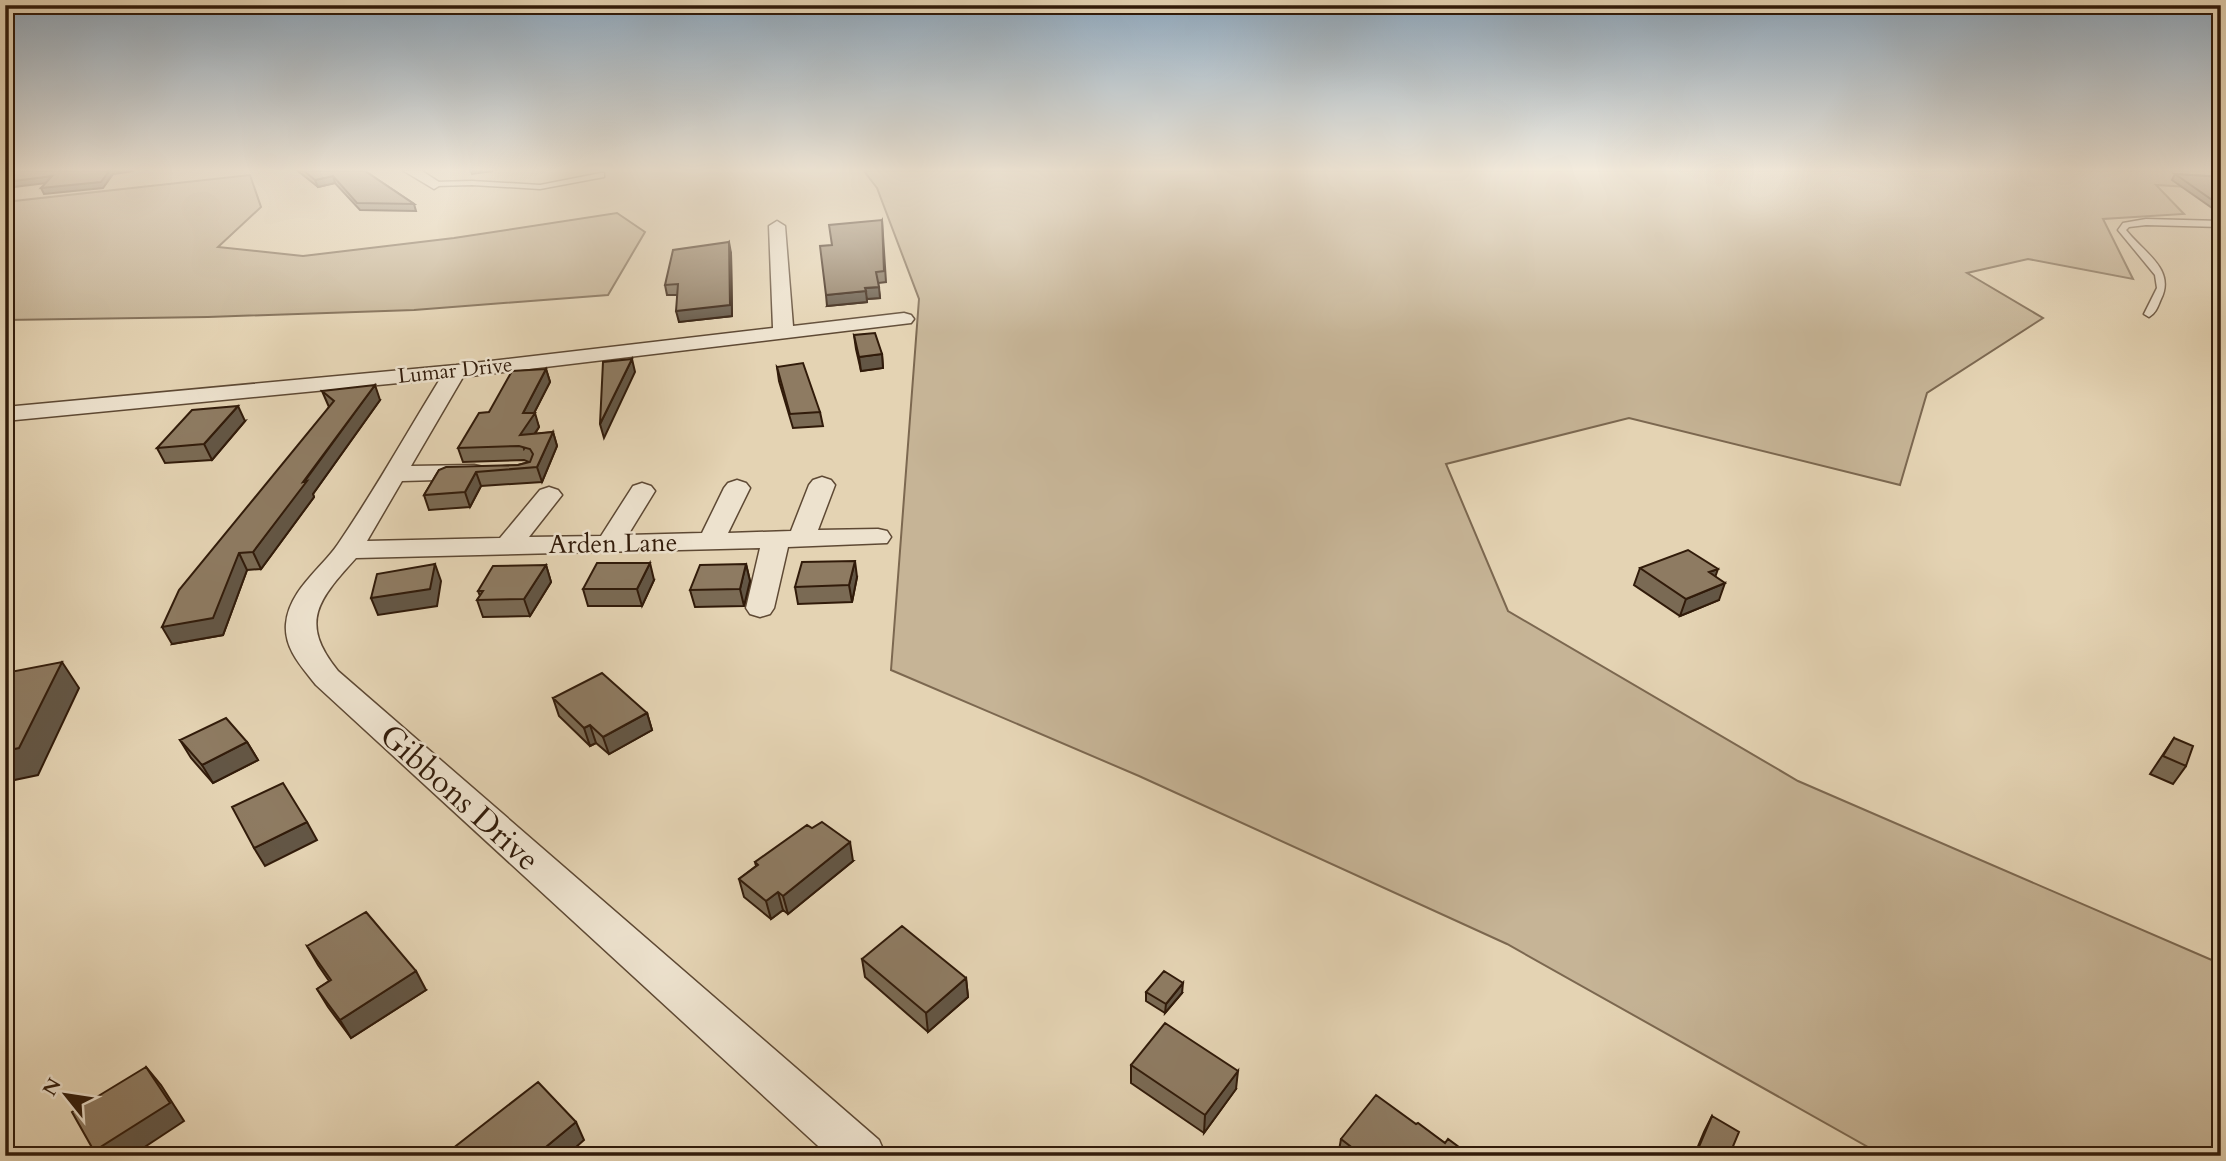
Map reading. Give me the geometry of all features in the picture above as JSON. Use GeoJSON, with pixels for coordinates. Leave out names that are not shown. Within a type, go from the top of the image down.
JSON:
{"type":"FeatureCollection","features":[{"type":"Feature","properties":{"kind":"street"},"geometry":{"type":"LineString","coordinates":[[777,226],[783,331]]}},
{"type":"Feature","properties":{"kind":"street","name":"Lumar Drive"},"geometry":{"type":"LineString","coordinates":[[5,414],[456,371],[904,318]]}},
{"type":"Feature","properties":{"kind":"street","name":"Gibbons Drive"},"geometry":{"type":"LineString","coordinates":[[456,371],[348,550],[303,610],[299,628],[307,652],[327,678],[863,1156]]}},
{"type":"Feature","properties":{"kind":"street"},"geometry":{"type":"LineString","coordinates":[[393,474],[497,471]]}},
{"type":"Feature","properties":{"kind":"street"},"geometry":{"type":"LineString","coordinates":[[760,608],[789,539],[822,485]]}},
{"type":"Feature","properties":{"kind":"street"},"geometry":{"type":"LineString","coordinates":[[711,541],[737,488]]}},
{"type":"Feature","properties":{"kind":"street"},"geometry":{"type":"LineString","coordinates":[[610,543],[642,491]]}},
{"type":"Feature","properties":{"kind":"street"},"geometry":{"type":"LineString","coordinates":[[508,546],[549,495]]}},
{"type":"Feature","properties":{"kind":"street","name":"Arden Lane"},"geometry":{"type":"LineString","coordinates":[[348,550],[878,537]]}},
{"type":"Feature","properties":{"kind":"lane"},"geometry":{"type":"LineString","coordinates":[[2126,225],[2122,230],[2160,274],[2162,288],[2149,314]]}},
{"type":"Feature","properties":{"kind":"shaded area"},"geometry":{"type":"Polygon","coordinates":[[[5,225],[241,225],[218,247],[303,256],[538,225],[635,225],[645,232],[608,295],[414,310],[5,320],[5,225]]]}},
{"type":"Feature","properties":{"kind":"shaded area"},"geometry":{"type":"Polygon","coordinates":[[[891,225],[2106,225],[2133,279],[2028,259],[1967,273],[2043,318],[1927,393],[1900,485],[1629,418],[1446,464],[1508,611],[1798,781],[2221,964],[2221,1156],[1884,1156],[1507,944],[1139,776],[891,670],[919,299],[891,225]]]}},
{"type":"Feature","properties":{"kind":"building"},"geometry":{"type":"Polygon","coordinates":[[[829,225],[882,225],[884,271],[876,272],[879,287],[826,295],[820,246],[832,245],[829,225]]]}},
{"type":"Feature","properties":{"kind":"building"},"geometry":{"type":"Polygon","coordinates":[[[729,242],[730,305],[676,311],[678,284],[665,285],[673,250],[729,242]]]}},
{"type":"Feature","properties":{"kind":"building"},"geometry":{"type":"Polygon","coordinates":[[[875,333],[882,354],[859,357],[854,335],[875,333]]]}},
{"type":"Feature","properties":{"kind":"building"},"geometry":{"type":"Polygon","coordinates":[[[632,359],[600,424],[603,362],[632,359]]]}},
{"type":"Feature","properties":{"kind":"building"},"geometry":{"type":"Polygon","coordinates":[[[803,363],[820,412],[790,414],[777,367],[803,363]]]}},
{"type":"Feature","properties":{"kind":"building"},"geometry":{"type":"Polygon","coordinates":[[[546,369],[523,413],[535,413],[520,435],[553,432],[537,467],[476,472],[465,492],[424,495],[439,470],[446,467],[518,465],[530,462],[533,454],[530,449],[519,446],[458,448],[479,413],[489,412],[512,371],[546,369]]]}},
{"type":"Feature","properties":{"kind":"building"},"geometry":{"type":"Polygon","coordinates":[[[375,385],[253,552],[239,553],[213,618],[162,627],[179,590],[334,401],[322,391],[375,385]]]}},
{"type":"Feature","properties":{"kind":"building"},"geometry":{"type":"Polygon","coordinates":[[[238,406],[204,444],[157,448],[192,410],[238,406]]]}},
{"type":"Feature","properties":{"kind":"building"},"geometry":{"type":"Polygon","coordinates":[[[1688,550],[1718,569],[1709,572],[1725,583],[1686,599],[1640,568],[1688,550]]]}},
{"type":"Feature","properties":{"kind":"building"},"geometry":{"type":"Polygon","coordinates":[[[855,561],[849,585],[795,587],[802,562],[855,561]]]}},
{"type":"Feature","properties":{"kind":"building"},"geometry":{"type":"Polygon","coordinates":[[[597,563],[650,563],[637,589],[583,589],[597,563]]]}},
{"type":"Feature","properties":{"kind":"building"},"geometry":{"type":"Polygon","coordinates":[[[435,564],[430,589],[371,598],[377,574],[435,564]]]}},
{"type":"Feature","properties":{"kind":"building"},"geometry":{"type":"Polygon","coordinates":[[[746,564],[740,589],[690,590],[700,565],[746,564]]]}},
{"type":"Feature","properties":{"kind":"building"},"geometry":{"type":"Polygon","coordinates":[[[546,565],[524,599],[477,600],[483,591],[478,591],[493,566],[546,565]]]}},
{"type":"Feature","properties":{"kind":"building"},"geometry":{"type":"Polygon","coordinates":[[[62,662],[19,748],[5,751],[5,673],[62,662]]]}},
{"type":"Feature","properties":{"kind":"building"},"geometry":{"type":"Polygon","coordinates":[[[602,673],[647,713],[603,737],[590,725],[584,728],[553,698],[602,673]]]}},
{"type":"Feature","properties":{"kind":"building"},"geometry":{"type":"Polygon","coordinates":[[[226,718],[247,742],[202,765],[180,740],[226,718]]]}},
{"type":"Feature","properties":{"kind":"building"},"geometry":{"type":"Polygon","coordinates":[[[2174,738],[2193,746],[2186,766],[2163,756],[2174,738]]]}},
{"type":"Feature","properties":{"kind":"building"},"geometry":{"type":"Polygon","coordinates":[[[283,783],[307,822],[254,848],[232,807],[283,783]]]}},
{"type":"Feature","properties":{"kind":"building"},"geometry":{"type":"Polygon","coordinates":[[[822,822],[850,842],[783,896],[778,892],[766,901],[739,879],[758,865],[755,862],[807,825],[812,828],[822,822]]]}},
{"type":"Feature","properties":{"kind":"building"},"geometry":{"type":"Polygon","coordinates":[[[366,912],[416,971],[340,1020],[317,989],[331,980],[307,946],[366,912]]]}},
{"type":"Feature","properties":{"kind":"building"},"geometry":{"type":"Polygon","coordinates":[[[902,926],[966,978],[926,1013],[862,959],[902,926]]]}},
{"type":"Feature","properties":{"kind":"building"},"geometry":{"type":"Polygon","coordinates":[[[1164,971],[1183,983],[1166,1004],[1146,992],[1164,971]]]}},
{"type":"Feature","properties":{"kind":"building"},"geometry":{"type":"Polygon","coordinates":[[[1165,1023],[1238,1071],[1205,1115],[1131,1065],[1165,1023]]]}},
{"type":"Feature","properties":{"kind":"building"},"geometry":{"type":"Polygon","coordinates":[[[146,1067],[170,1103],[94,1151],[72,1112],[146,1067]]]}},
{"type":"Feature","properties":{"kind":"building"},"geometry":{"type":"Polygon","coordinates":[[[538,1082],[576,1122],[535,1156],[443,1156],[538,1082]]]}},
{"type":"Feature","properties":{"kind":"building"},"geometry":{"type":"Polygon","coordinates":[[[1376,1095],[1445,1143],[1448,1139],[1471,1156],[1363,1156],[1341,1139],[1376,1095]]]}},
{"type":"Feature","properties":{"kind":"building"},"geometry":{"type":"Polygon","coordinates":[[[1712,1116],[1739,1132],[1729,1156],[1695,1156],[1712,1116]]]}}]}
